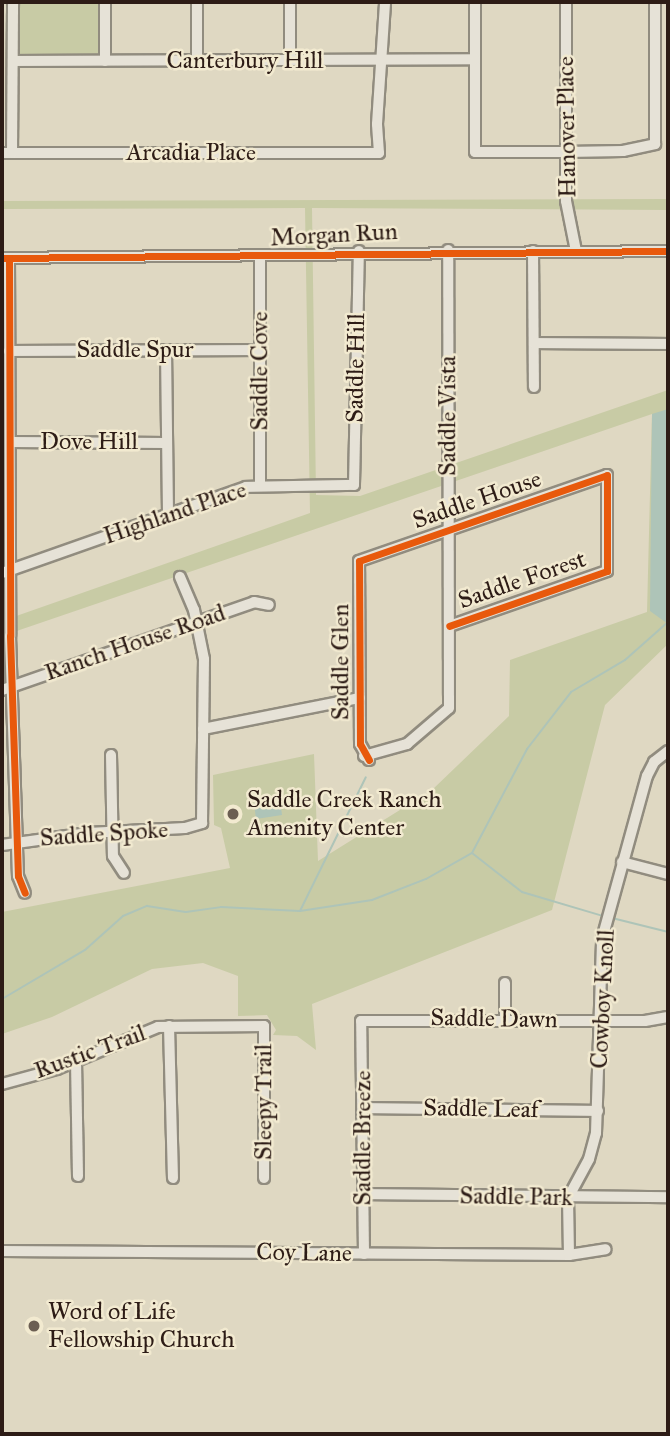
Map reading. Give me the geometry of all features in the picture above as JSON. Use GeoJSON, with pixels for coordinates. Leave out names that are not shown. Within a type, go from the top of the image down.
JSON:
{"type":"FeatureCollection","features":[{"type":"Feature","properties":{"kind":"street"},"geometry":{"type":"LineString","coordinates":[[7,153],[14,61],[13,2]]}},
{"type":"Feature","properties":{"kind":"street"},"geometry":{"type":"LineString","coordinates":[[105,2],[105,61]]}},
{"type":"Feature","properties":{"kind":"street"},"geometry":{"type":"LineString","coordinates":[[197,2],[197,61]]}},
{"type":"Feature","properties":{"kind":"street"},"geometry":{"type":"LineString","coordinates":[[290,2],[290,60]]}},
{"type":"Feature","properties":{"kind":"street"},"geometry":{"type":"LineString","coordinates":[[384,60],[385,2]]}},
{"type":"Feature","properties":{"kind":"street"},"geometry":{"type":"LineString","coordinates":[[475,2],[475,152],[624,151],[655,144],[655,2]]}},
{"type":"Feature","properties":{"kind":"street","name":"Hanover Place"},"geometry":{"type":"LineString","coordinates":[[566,2],[566,205],[576,251]]}},
{"type":"Feature","properties":{"kind":"street","name":"Canterbury Hill"},"geometry":{"type":"LineString","coordinates":[[14,61],[475,59]]}},
{"type":"Feature","properties":{"kind":"street","name":"Arcadia Place"},"geometry":{"type":"LineString","coordinates":[[7,153],[379,153],[377,124],[384,60]]}},
{"type":"Feature","properties":{"kind":"street","name":"Morgan Run"},"geometry":{"type":"LineString","coordinates":[[5,258],[260,257],[359,251],[447,250],[668,251]]}},
{"type":"Feature","properties":{"kind":"street","name":"Saddle Vista"},"geometry":{"type":"LineString","coordinates":[[367,758],[407,744],[449,708],[447,250]]}},
{"type":"Feature","properties":{"kind":"street","name":"Saddle Hill"},"geometry":{"type":"LineString","coordinates":[[354,485],[359,251]]}},
{"type":"Feature","properties":{"kind":"street"},"geometry":{"type":"LineString","coordinates":[[533,251],[534,387]]}},
{"type":"Feature","properties":{"kind":"street","name":"Saddle Cove"},"geometry":{"type":"LineString","coordinates":[[260,257],[260,484]]}},
{"type":"Feature","properties":{"kind":"street"},"geometry":{"type":"LineString","coordinates":[[5,258],[10,442],[6,571],[13,686],[18,876],[25,893]]}},
{"type":"Feature","properties":{"kind":"street"},"geometry":{"type":"LineString","coordinates":[[534,343],[668,344]]}},
{"type":"Feature","properties":{"kind":"street"},"geometry":{"type":"LineString","coordinates":[[166,350],[168,514]]}},
{"type":"Feature","properties":{"kind":"street","name":"Saddle Spur"},"geometry":{"type":"LineString","coordinates":[[9,351],[260,350]]}},
{"type":"Feature","properties":{"kind":"street","name":"Dove Hill"},"geometry":{"type":"LineString","coordinates":[[10,442],[167,443]]}},
{"type":"Feature","properties":{"kind":"street","name":"Saddle House"},"geometry":{"type":"LineString","coordinates":[[359,561],[607,475],[607,571]]}},
{"type":"Feature","properties":{"kind":"street","name":"Highland Place"},"geometry":{"type":"LineString","coordinates":[[6,571],[260,484],[354,485]]}},
{"type":"Feature","properties":{"kind":"street","name":"Saddle Glen"},"geometry":{"type":"LineString","coordinates":[[359,561],[360,698],[367,758]]}},
{"type":"Feature","properties":{"kind":"street","name":"Saddle Forest"},"geometry":{"type":"LineString","coordinates":[[449,626],[607,571]]}},
{"type":"Feature","properties":{"kind":"street"},"geometry":{"type":"LineString","coordinates":[[180,577],[196,622],[204,659],[203,729],[360,698]]}},
{"type":"Feature","properties":{"kind":"street","name":"Ranch House Road"},"geometry":{"type":"LineString","coordinates":[[2,690],[254,602],[269,605]]}},
{"type":"Feature","properties":{"kind":"street","name":"Saddle Spoke"},"geometry":{"type":"LineString","coordinates":[[3,844],[111,832],[186,828],[202,823],[203,729]]}},
{"type":"Feature","properties":{"kind":"street","name":"Cowboy Knoll"},"geometry":{"type":"LineString","coordinates":[[569,1255],[568,1198],[589,1159],[598,1111],[598,1020],[602,939],[647,776],[654,762],[668,751]]}},
{"type":"Feature","properties":{"kind":"street"},"geometry":{"type":"LineString","coordinates":[[111,755],[113,856],[124,873]]}},
{"type":"Feature","properties":{"kind":"street"},"geometry":{"type":"LineString","coordinates":[[622,862],[668,874]]}},
{"type":"Feature","properties":{"kind":"street"},"geometry":{"type":"LineString","coordinates":[[505,982],[505,1019]]}},
{"type":"Feature","properties":{"kind":"street","name":"Saddle Dawn"},"geometry":{"type":"LineString","coordinates":[[362,1021],[645,1021],[668,1017]]}},
{"type":"Feature","properties":{"kind":"street","name":"Saddle Breeze"},"geometry":{"type":"LineString","coordinates":[[362,1021],[364,1254]]}},
{"type":"Feature","properties":{"kind":"street"},"geometry":{"type":"LineString","coordinates":[[169,1026],[173,1178]]}},
{"type":"Feature","properties":{"kind":"street","name":"Rustic Trail"},"geometry":{"type":"LineString","coordinates":[[2,1084],[76,1061],[139,1033],[169,1026],[264,1026]]}},
{"type":"Feature","properties":{"kind":"street","name":"Sleepy Trail"},"geometry":{"type":"LineString","coordinates":[[264,1026],[264,1178]]}},
{"type":"Feature","properties":{"kind":"street"},"geometry":{"type":"LineString","coordinates":[[76,1061],[78,1176]]}},
{"type":"Feature","properties":{"kind":"street","name":"Saddle Leaf"},"geometry":{"type":"LineString","coordinates":[[364,1108],[598,1111]]}},
{"type":"Feature","properties":{"kind":"street","name":"Saddle Park"},"geometry":{"type":"LineString","coordinates":[[363,1194],[668,1197]]}},
{"type":"Feature","properties":{"kind":"street","name":"Coy Lane"},"geometry":{"type":"LineString","coordinates":[[2,1251],[569,1255],[606,1249]]}},
{"type":"Feature","properties":{"kind":"green space"},"geometry":{"type":"Polygon","coordinates":[[[13,2],[105,2],[105,61],[14,61],[13,2]]]}},
{"type":"Feature","properties":{"kind":"green space"},"geometry":{"type":"Polygon","coordinates":[[[668,199],[668,210],[312,208],[316,495],[360,496],[668,390],[668,644],[605,705],[552,910],[312,1004],[316,1050],[297,1036],[273,1035],[276,1030],[267,1015],[238,1016],[238,976],[203,963],[152,969],[52,1017],[2,1034],[2,912],[230,868],[221,828],[214,825],[213,775],[314,754],[318,861],[432,790],[509,716],[510,660],[647,612],[652,414],[2,636],[2,621],[310,513],[305,208],[2,209],[2,201],[668,199]]]}},
{"type":"Feature","properties":{"kind":"shaded area"},"geometry":{"type":"Polygon","coordinates":[[[668,409],[668,624],[650,611],[652,414],[668,409]]]}},
{"type":"Feature","properties":{"kind":"shaded area"},"geometry":{"type":"Polygon","coordinates":[[[280,800],[282,815],[256,819],[254,803],[280,800]]]}},
{"type":"Feature","properties":{"kind":"waterway"},"geometry":{"type":"LineString","coordinates":[[2,999],[85,950],[123,916],[147,906],[186,912],[221,907],[300,911],[372,900],[426,879],[472,853],[527,749],[571,692],[625,660],[668,622]]}},
{"type":"Feature","properties":{"kind":"waterway"},"geometry":{"type":"LineString","coordinates":[[300,911],[366,777]]}},
{"type":"Feature","properties":{"kind":"waterway"},"geometry":{"type":"LineString","coordinates":[[472,853],[522,892],[603,916]]}},
{"type":"Feature","properties":{"kind":"waterway"},"geometry":{"type":"LineString","coordinates":[[612,918],[668,932]]}},
{"type":"Feature","properties":{"kind":"cycle path"},"geometry":{"type":"LineString","coordinates":[[2,258],[668,251]]}},
{"type":"Feature","properties":{"kind":"cycle path"},"geometry":{"type":"LineString","coordinates":[[9,258],[10,636],[18,876],[25,893]]}},
{"type":"Feature","properties":{"kind":"cycle path"},"geometry":{"type":"LineString","coordinates":[[369,760],[360,744],[359,561],[607,475],[607,571],[449,626]]}},
{"type":"Feature","properties":{"kind":"place","name":"Saddle Creek Ranch Amenity Center"},"geometry":{"type":"Point","coordinates":[233,814]}},
{"type":"Feature","properties":{"kind":"place","name":"Word of Life Fellowship Church"},"geometry":{"type":"Point","coordinates":[34,1326]}}]}
